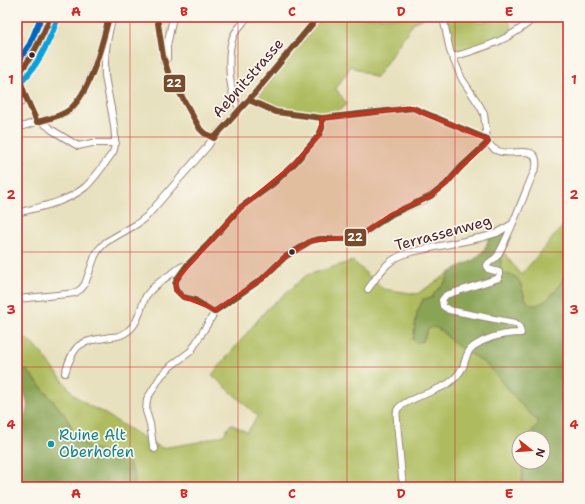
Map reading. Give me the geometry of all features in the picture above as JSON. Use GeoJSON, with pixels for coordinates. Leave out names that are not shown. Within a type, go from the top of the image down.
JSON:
{"type":"FeatureCollection","features":[{"type":"Feature","properties":{"kind":"main road"},"geometry":{"type":"LineString","coordinates":[[18,74],[32,57],[42,39],[50,17]]}},
{"type":"Feature","properties":{"kind":"street"},"geometry":{"type":"LineString","coordinates":[[17,128],[64,114],[72,109],[78,102],[98,55],[109,17]]}},
{"type":"Feature","properties":{"kind":"street"},"geometry":{"type":"LineString","coordinates":[[17,212],[55,203],[71,197],[84,188],[113,152],[116,143],[106,86],[104,63],[107,41],[113,17]]}},
{"type":"Feature","properties":{"kind":"street"},"geometry":{"type":"LineString","coordinates":[[157,17],[164,62],[172,81],[195,122],[204,133],[214,138]]}},
{"type":"Feature","properties":{"kind":"street"},"geometry":{"type":"LineString","coordinates":[[164,62],[167,59],[167,46],[173,17]]}},
{"type":"Feature","properties":{"kind":"street"},"geometry":{"type":"LineString","coordinates":[[240,108],[233,94],[229,52],[235,32],[247,17]]}},
{"type":"Feature","properties":{"kind":"street","name":"Aebnitstrasse"},"geometry":{"type":"LineString","coordinates":[[17,299],[72,294],[81,289],[85,284],[95,256],[100,248],[106,242],[144,219],[240,108],[249,100],[318,17]]}},
{"type":"Feature","properties":{"kind":"street"},"geometry":{"type":"LineString","coordinates":[[443,17],[448,46],[462,79],[484,114],[488,141]]}},
{"type":"Feature","properties":{"kind":"street"},"geometry":{"type":"LineString","coordinates":[[453,57],[484,48],[504,39],[522,28],[535,17]]}},
{"type":"Feature","properties":{"kind":"street"},"geometry":{"type":"LineString","coordinates":[[18,74],[27,100],[39,121],[78,146],[92,143],[116,143]]}},
{"type":"Feature","properties":{"kind":"street"},"geometry":{"type":"LineString","coordinates":[[17,104],[27,100]]}},
{"type":"Feature","properties":{"kind":"street"},"geometry":{"type":"LineString","coordinates":[[249,100],[276,112],[322,118],[410,108],[421,111],[488,141],[500,152],[528,152],[533,154],[536,160],[536,167],[512,224],[496,258],[487,265],[488,269],[499,272],[499,278],[446,295],[443,298],[442,304],[446,309],[455,312],[515,323],[519,326],[520,332],[505,334],[474,346],[467,354],[461,371],[454,380],[399,407],[397,422],[402,479],[405,487]]}},
{"type":"Feature","properties":{"kind":"street"},"geometry":{"type":"LineString","coordinates":[[214,312],[197,301],[183,297],[176,290],[175,284],[177,279],[187,265],[241,207],[273,184],[295,163],[319,134],[322,128],[322,118]]}},
{"type":"Feature","properties":{"kind":"street"},"geometry":{"type":"LineString","coordinates":[[155,449],[153,446],[146,411],[146,401],[156,382],[165,372],[191,351],[214,312],[262,279],[285,256],[306,244],[320,239],[349,239],[358,237],[392,214],[426,199],[441,189],[488,141]]}},
{"type":"Feature","properties":{"kind":"street","name":"Terrassenweg"},"geometry":{"type":"LineString","coordinates":[[368,289],[382,269],[390,261],[401,255],[490,236],[512,224]]}},
{"type":"Feature","properties":{"kind":"street"},"geometry":{"type":"LineString","coordinates":[[65,373],[71,355],[79,345],[89,341],[118,336],[128,332],[136,321],[145,299],[153,288],[181,266],[187,265]]}},
{"type":"Feature","properties":{"kind":"highlighted area"},"geometry":{"type":"Polygon","coordinates":[[[410,108],[487,139],[488,142],[431,196],[392,214],[358,237],[311,241],[285,257],[262,279],[216,310],[183,297],[176,290],[177,279],[241,207],[295,163],[319,135],[322,118],[410,108]]]}},
{"type":"Feature","properties":{"kind":"green space"},"geometry":{"type":"Polygon","coordinates":[[[322,17],[426,17],[414,22],[376,78],[351,66],[336,89],[347,104],[336,113],[322,115],[284,111],[255,100],[322,17]]]}},
{"type":"Feature","properties":{"kind":"green space"},"geometry":{"type":"Polygon","coordinates":[[[443,17],[477,17],[479,23],[498,17],[508,17],[513,34],[453,57],[443,17]]]}},
{"type":"Feature","properties":{"kind":"green space"},"geometry":{"type":"Polygon","coordinates":[[[568,220],[568,271],[558,288],[544,303],[531,305],[526,300],[520,282],[500,274],[501,249],[521,275],[568,220]]]}},
{"type":"Feature","properties":{"kind":"green space"},"geometry":{"type":"Polygon","coordinates":[[[510,225],[501,249],[500,274],[507,274],[517,278],[528,303],[537,305],[551,296],[559,287],[568,271],[568,487],[522,487],[523,470],[551,470],[551,430],[533,430],[538,425],[538,421],[524,408],[488,366],[455,344],[439,329],[428,329],[423,341],[416,343],[413,340],[417,313],[423,299],[432,298],[455,269],[477,257],[485,248],[489,236],[510,225]]]}},
{"type":"Feature","properties":{"kind":"green space"},"geometry":{"type":"Polygon","coordinates":[[[353,261],[383,289],[417,294],[457,268],[451,273],[432,298],[423,299],[417,313],[413,340],[423,341],[428,329],[432,326],[437,327],[456,345],[475,356],[488,366],[538,421],[538,426],[533,430],[511,430],[511,470],[523,470],[522,487],[132,487],[135,480],[126,456],[123,453],[102,451],[91,448],[81,442],[65,415],[28,371],[22,369],[19,371],[17,370],[17,334],[24,337],[39,350],[75,396],[91,407],[162,448],[199,442],[223,435],[231,424],[247,432],[258,416],[212,375],[267,309],[307,275],[353,261]]]}},
{"type":"Feature","properties":{"kind":"green space"},"geometry":{"type":"Polygon","coordinates":[[[22,369],[28,371],[65,415],[81,442],[91,448],[102,451],[123,453],[126,456],[135,480],[132,487],[17,487],[17,424],[27,411],[26,399],[19,371],[22,369]]]}},
{"type":"Feature","properties":{"kind":"transit line"},"geometry":{"type":"LineString","coordinates":[[17,63],[30,44],[41,17]]}},
{"type":"Feature","properties":{"kind":"transit line","name":"22"},"geometry":{"type":"LineString","coordinates":[[18,74],[37,47],[50,17]]}},
{"type":"Feature","properties":{"kind":"transit line","name":"22"},"geometry":{"type":"LineString","coordinates":[[37,122],[54,118],[69,110],[84,92],[95,67],[109,17]]}},
{"type":"Feature","properties":{"kind":"transit line","name":"22"},"geometry":{"type":"LineString","coordinates":[[157,17],[163,56],[168,72],[200,129],[204,133],[214,138]]}},
{"type":"Feature","properties":{"kind":"transit line","name":"22"},"geometry":{"type":"LineString","coordinates":[[214,138],[254,94],[318,17]]}},
{"type":"Feature","properties":{"kind":"transit line"},"geometry":{"type":"LineString","coordinates":[[23,80],[34,67],[43,52],[57,20]]}},
{"type":"Feature","properties":{"kind":"transit line","name":"22"},"geometry":{"type":"LineString","coordinates":[[18,74],[25,95],[37,122]]}},
{"type":"Feature","properties":{"kind":"transit line","name":"22"},"geometry":{"type":"LineString","coordinates":[[249,100],[276,112],[322,118],[413,108],[487,139],[488,142]]}},
{"type":"Feature","properties":{"kind":"transit line","name":"22"},"geometry":{"type":"LineString","coordinates":[[214,312],[195,300],[183,297],[176,290],[175,284],[177,279],[187,265],[241,207],[273,184],[295,163],[319,135],[322,128],[322,118]]}},
{"type":"Feature","properties":{"kind":"transit line","name":"22"},"geometry":{"type":"LineString","coordinates":[[214,312],[262,279],[285,257],[311,241],[320,239],[349,239],[358,237],[392,214],[431,196],[446,184],[461,167],[488,142]]}},
{"type":"Feature","properties":{"kind":"place","name":"Ruine Alt Oberhofen"},"geometry":{"type":"Point","coordinates":[51,444]}}]}
